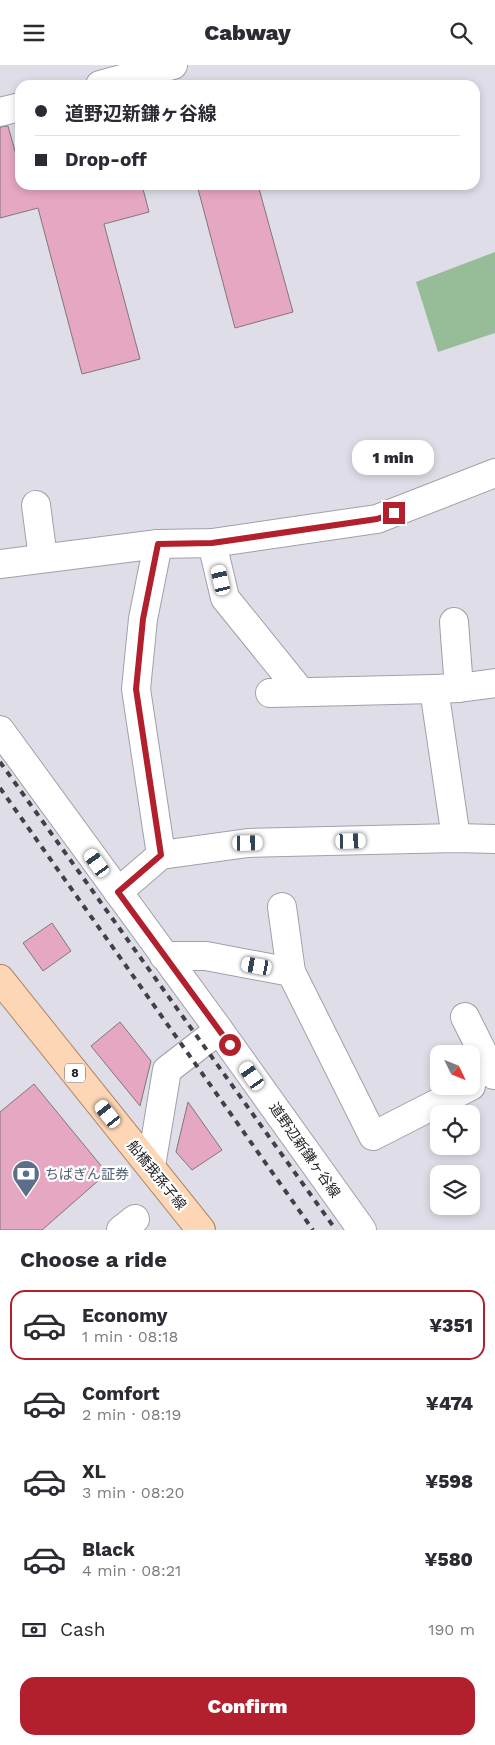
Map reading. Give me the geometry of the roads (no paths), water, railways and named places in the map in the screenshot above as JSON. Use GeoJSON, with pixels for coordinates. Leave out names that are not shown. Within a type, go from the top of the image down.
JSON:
{"type":"FeatureCollection","features":[{"type":"Feature","properties":{"kind":"main road","name":"船橋我孫子線"},"geometry":{"type":"LineString","coordinates":[[0,979],[200,1229]]}},
{"type":"Feature","properties":{"kind":"street"},"geometry":{"type":"LineString","coordinates":[[118,80],[173,65]]}},
{"type":"Feature","properties":{"kind":"street"},"geometry":{"type":"LineString","coordinates":[[0,112],[15,108]]}},
{"type":"Feature","properties":{"kind":"street"},"geometry":{"type":"LineString","coordinates":[[0,564],[158,544],[212,543],[377,519],[495,473]]}},
{"type":"Feature","properties":{"kind":"street"},"geometry":{"type":"LineString","coordinates":[[36,505],[43,559]]}},
{"type":"Feature","properties":{"kind":"street"},"geometry":{"type":"LineString","coordinates":[[212,543],[225,598],[301,692]]}},
{"type":"Feature","properties":{"kind":"street"},"geometry":{"type":"LineString","coordinates":[[158,544],[143,619],[136,689],[161,855]]}},
{"type":"Feature","properties":{"kind":"street"},"geometry":{"type":"LineString","coordinates":[[454,622],[446,689],[456,838]]}},
{"type":"Feature","properties":{"kind":"street"},"geometry":{"type":"LineString","coordinates":[[270,693],[446,689],[495,683]]}},
{"type":"Feature","properties":{"kind":"street","name":"道野辺新鎌ヶ谷線"},"geometry":{"type":"LineString","coordinates":[[0,730],[362,1230]]}},
{"type":"Feature","properties":{"kind":"street"},"geometry":{"type":"LineString","coordinates":[[118,892],[161,855],[248,843],[456,838],[495,839]]}},
{"type":"Feature","properties":{"kind":"street"},"geometry":{"type":"LineString","coordinates":[[282,907],[291,972],[373,1136],[483,1080],[466,1017]]}},
{"type":"Feature","properties":{"kind":"street"},"geometry":{"type":"LineString","coordinates":[[164,956],[206,956],[291,972]]}},
{"type":"Feature","properties":{"kind":"street"},"geometry":{"type":"LineString","coordinates":[[151,1166],[167,1070],[219,1030]]}},
{"type":"Feature","properties":{"kind":"railway"},"geometry":{"type":"LineString","coordinates":[[0,762],[336,1230]]}},
{"type":"Feature","properties":{"kind":"railway"},"geometry":{"type":"LineString","coordinates":[[0,788],[313,1230]]}},
{"type":"Feature","properties":{"kind":"place","name":"ちばぎん証券"},"geometry":{"type":"Point","coordinates":[26,1198]}}]}
